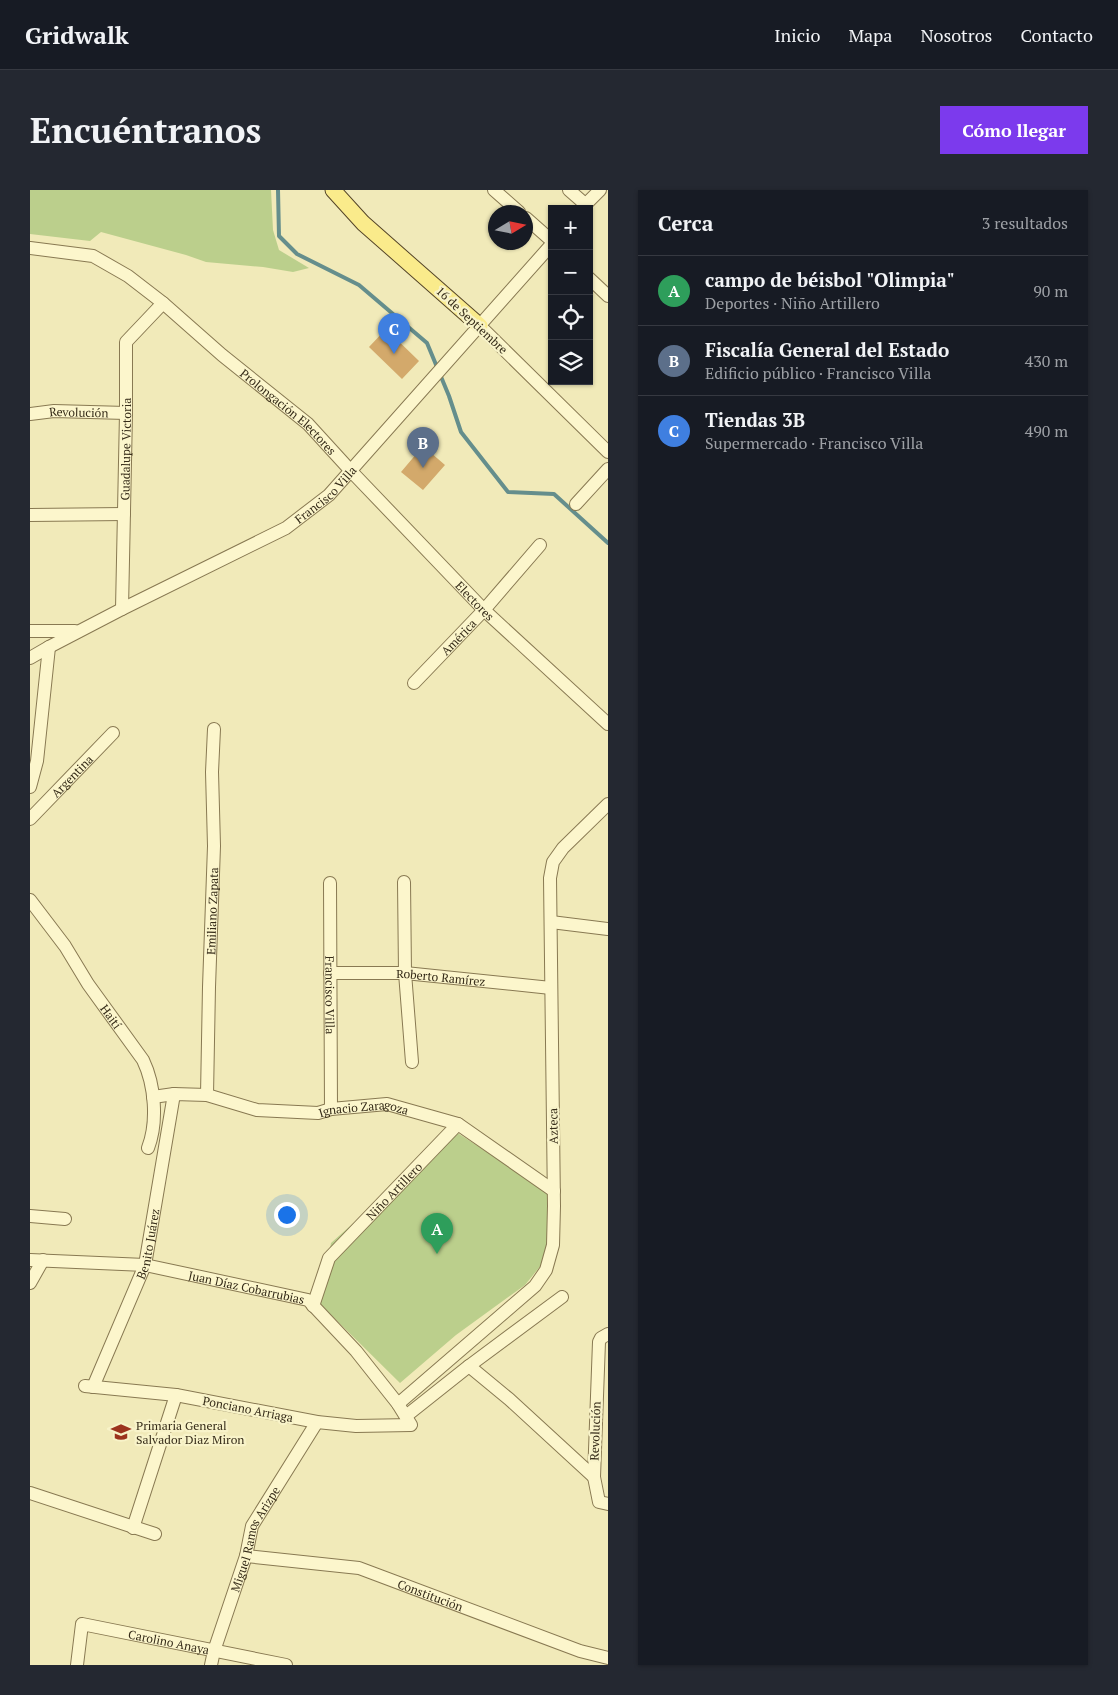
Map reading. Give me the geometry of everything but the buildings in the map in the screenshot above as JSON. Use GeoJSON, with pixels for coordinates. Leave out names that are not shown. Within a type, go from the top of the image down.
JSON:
{"type":"FeatureCollection","features":[{"type":"Feature","properties":{"kind":"main road","name":"16 de Septiembre"},"geometry":{"type":"LineString","coordinates":[[333,190],[363,223],[480,326]]}},
{"type":"Feature","properties":{"kind":"street"},"geometry":{"type":"LineString","coordinates":[[494,190],[511,205]]}},
{"type":"Feature","properties":{"kind":"street"},"geometry":{"type":"LineString","coordinates":[[569,190],[582,205]]}},
{"type":"Feature","properties":{"kind":"street"},"geometry":{"type":"LineString","coordinates":[[584,205],[600,190]]}},
{"type":"Feature","properties":{"kind":"street"},"geometry":{"type":"LineString","coordinates":[[533,225],[548,239]]}},
{"type":"Feature","properties":{"kind":"street","name":"Prolongación Electores"},"geometry":{"type":"LineString","coordinates":[[30,248],[93,256],[128,276],[308,424],[350,470]]}},
{"type":"Feature","properties":{"kind":"street","name":"Francisco Villa"},"geometry":{"type":"LineString","coordinates":[[30,658],[49,646],[286,528],[329,495],[548,248]]}},
{"type":"Feature","properties":{"kind":"street"},"geometry":{"type":"LineString","coordinates":[[593,282],[608,296]]}},
{"type":"Feature","properties":{"kind":"street","name":"Guadalupe Victoria"},"geometry":{"type":"LineString","coordinates":[[122,609],[126,342],[163,303]]}},
{"type":"Feature","properties":{"kind":"street","name":"16 de Septiembre"},"geometry":{"type":"LineString","coordinates":[[480,326],[608,452]]}},
{"type":"Feature","properties":{"kind":"street","name":"Revolución"},"geometry":{"type":"LineString","coordinates":[[30,414],[54,411],[126,413]]}},
{"type":"Feature","properties":{"kind":"street"},"geometry":{"type":"LineString","coordinates":[[576,504],[608,469]]}},
{"type":"Feature","properties":{"kind":"street","name":"Electores"},"geometry":{"type":"LineString","coordinates":[[350,470],[484,610],[608,724]]}},
{"type":"Feature","properties":{"kind":"street"},"geometry":{"type":"LineString","coordinates":[[30,515],[124,514]]}},
{"type":"Feature","properties":{"kind":"street","name":"América"},"geometry":{"type":"LineString","coordinates":[[414,683],[484,610],[540,545]]}},
{"type":"Feature","properties":{"kind":"street"},"geometry":{"type":"LineString","coordinates":[[30,630],[79,632]]}},
{"type":"Feature","properties":{"kind":"street"},"geometry":{"type":"LineString","coordinates":[[30,787],[37,761],[49,646]]}},
{"type":"Feature","properties":{"kind":"street","name":"Emiliano Zapata"},"geometry":{"type":"LineString","coordinates":[[207,1095],[214,846],[212,772],[214,729]]}},
{"type":"Feature","properties":{"kind":"street","name":"Argentina"},"geometry":{"type":"LineString","coordinates":[[30,819],[113,733]]}},
{"type":"Feature","properties":{"kind":"street","name":"Azteca"},"geometry":{"type":"LineString","coordinates":[[398,1404],[535,1286],[546,1270],[553,1245],[554,1191],[550,878],[553,862],[563,848],[608,804]]}},
{"type":"Feature","properties":{"kind":"street","name":"Francisco Villa"},"geometry":{"type":"LineString","coordinates":[[330,882],[331,1109]]}},
{"type":"Feature","properties":{"kind":"street"},"geometry":{"type":"LineString","coordinates":[[404,882],[406,973],[412,1062]]}},
{"type":"Feature","properties":{"kind":"street","name":"Haití"},"geometry":{"type":"LineString","coordinates":[[30,900],[65,946],[88,984],[147,1068],[153,1097],[153,1136],[148,1148]]}},
{"type":"Feature","properties":{"kind":"street"},"geometry":{"type":"LineString","coordinates":[[551,922],[608,929]]}},
{"type":"Feature","properties":{"kind":"street","name":"Roberto Ramírez"},"geometry":{"type":"LineString","coordinates":[[330,973],[406,973],[551,988]]}},
{"type":"Feature","properties":{"kind":"street","name":"Ignacio Zaragoza"},"geometry":{"type":"LineString","coordinates":[[153,1097],[174,1094],[207,1095],[257,1110],[318,1113],[331,1109],[387,1104],[458,1124],[554,1191]]}},
{"type":"Feature","properties":{"kind":"street","name":"Benito Juárez"},"geometry":{"type":"LineString","coordinates":[[89,1386],[145,1265],[174,1094]]}},
{"type":"Feature","properties":{"kind":"street","name":"Niño Artillero"},"geometry":{"type":"LineString","coordinates":[[313,1306],[329,1258],[458,1124]]}},
{"type":"Feature","properties":{"kind":"street"},"geometry":{"type":"LineString","coordinates":[[31,1215],[65,1219]]}},
{"type":"Feature","properties":{"kind":"street","name":"Juan Díaz Cobarrubias"},"geometry":{"type":"LineString","coordinates":[[30,1260],[145,1265],[308,1300],[356,1351],[398,1404],[408,1420]]}},
{"type":"Feature","properties":{"kind":"street"},"geometry":{"type":"LineString","coordinates":[[30,1283],[43,1260]]}},
{"type":"Feature","properties":{"kind":"street"},"geometry":{"type":"LineString","coordinates":[[408,1420],[469,1366],[562,1297]]}},
{"type":"Feature","properties":{"kind":"street","name":"Revolución"},"geometry":{"type":"LineString","coordinates":[[603,1503],[594,1477],[599,1342],[601,1338],[608,1334]]}},
{"type":"Feature","properties":{"kind":"street"},"geometry":{"type":"LineString","coordinates":[[469,1366],[509,1399],[594,1477]]}},
{"type":"Feature","properties":{"kind":"street","name":"Ponciano Arriaga"},"geometry":{"type":"LineString","coordinates":[[89,1386],[176,1395],[317,1422],[356,1426],[408,1420]]}},
{"type":"Feature","properties":{"kind":"street"},"geometry":{"type":"LineString","coordinates":[[132,1528],[176,1395]]}},
{"type":"Feature","properties":{"kind":"street","name":"Miguel Ramos Arizpe"},"geometry":{"type":"LineString","coordinates":[[211,1665],[246,1556],[252,1526],[317,1422]]}},
{"type":"Feature","properties":{"kind":"street"},"geometry":{"type":"LineString","coordinates":[[30,1493],[46,1500],[155,1534]]}},
{"type":"Feature","properties":{"kind":"street","name":"Constitución"},"geometry":{"type":"LineString","coordinates":[[246,1556],[359,1568],[580,1651],[608,1658]]}},
{"type":"Feature","properties":{"kind":"street","name":"Carolino Anaya"},"geometry":{"type":"LineString","coordinates":[[78,1665],[82,1624],[286,1665]]}},
{"type":"Feature","properties":{"kind":"green space"},"geometry":{"type":"Polygon","coordinates":[[[30,190],[271,190],[273,230],[279,250],[309,268],[293,272],[263,267],[206,262],[101,232],[90,241],[30,234],[30,190]]]}},
{"type":"Feature","properties":{"kind":"green space"},"geometry":{"type":"Polygon","coordinates":[[[456,1132],[552,1194],[551,1233],[542,1264],[525,1285],[456,1335],[400,1383],[320,1304],[331,1243],[456,1132]]]}},
{"type":"Feature","properties":{"kind":"waterway"},"geometry":{"type":"LineString","coordinates":[[278,190],[279,236],[297,254],[359,285],[427,343],[449,396],[461,432],[508,492],[554,494],[608,543]]}},
{"type":"Feature","properties":{"kind":"place","name":"Tiendas 3B"},"geometry":{"type":"Point","coordinates":[394,354]}},
{"type":"Feature","properties":{"kind":"place","name":"Fiscalía General del Estado"},"geometry":{"type":"Point","coordinates":[423,468]}},
{"type":"Feature","properties":{"kind":"place","name":"campo de béisbol \"Olimpia\""},"geometry":{"type":"Point","coordinates":[437,1254]}},
{"type":"Feature","properties":{"kind":"place","name":"Primaria General Salvador Diaz Miron"},"geometry":{"type":"Point","coordinates":[121,1432]}}]}
